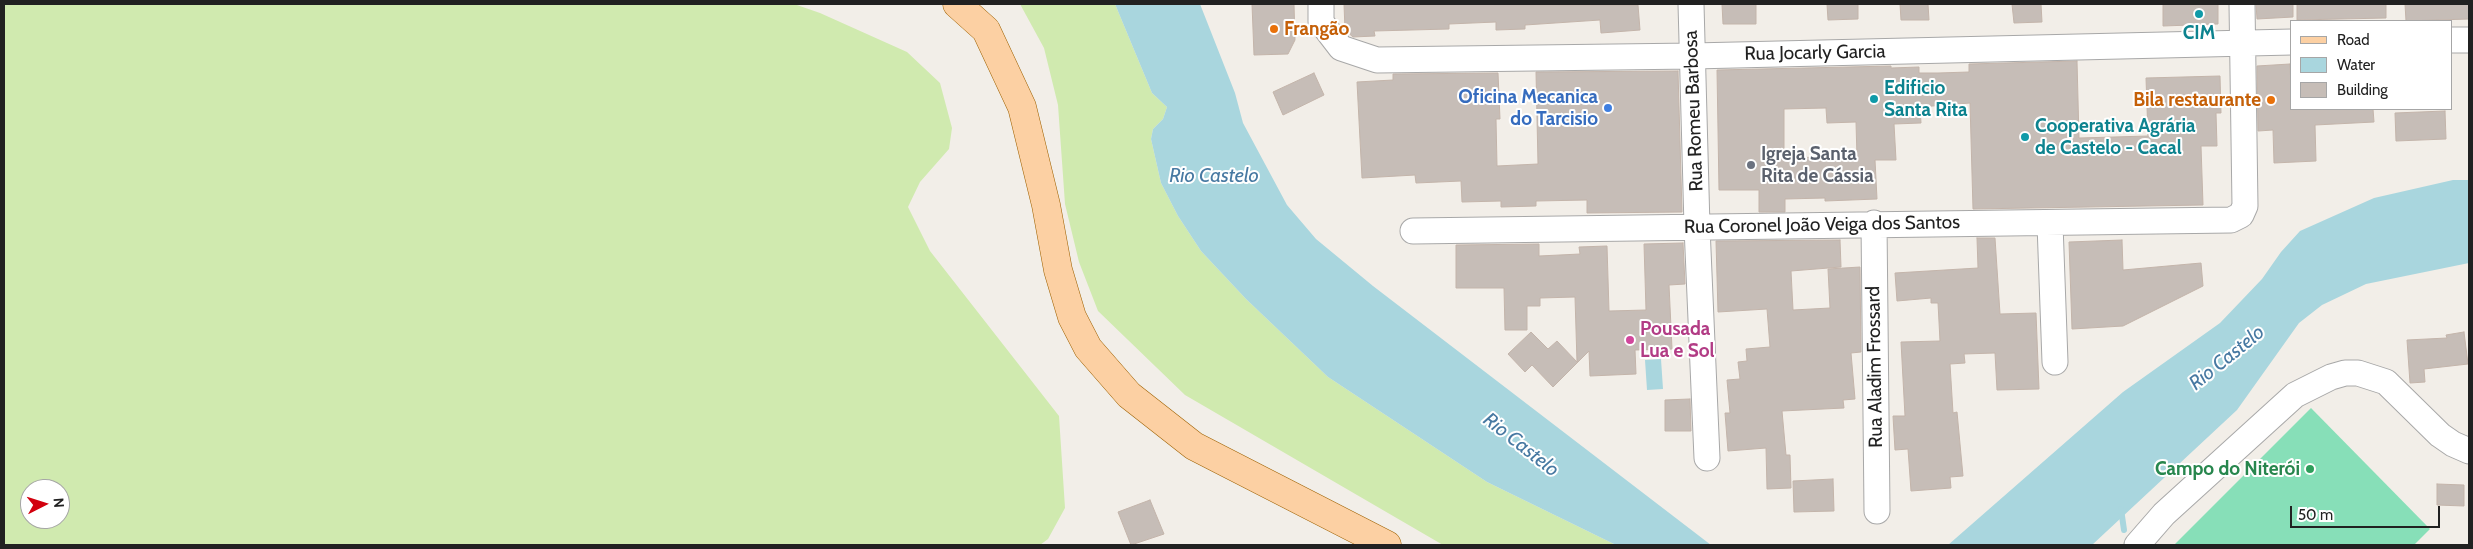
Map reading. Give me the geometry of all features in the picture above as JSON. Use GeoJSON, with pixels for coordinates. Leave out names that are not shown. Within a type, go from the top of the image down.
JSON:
{"type":"FeatureCollection","features":[{"type":"Feature","properties":{"kind":"main road"},"geometry":{"type":"LineString","coordinates":[[957,4],[986,30],[1022,107],[1046,205],[1058,270],[1072,317],[1088,348],[1129,395],[1194,446],[1387,545]]}},
{"type":"Feature","properties":{"kind":"street","name":"Rua Jocarly Garcia"},"geometry":{"type":"LineString","coordinates":[[1321,4],[1322,22],[1341,48],[1377,60],[1693,56],[2290,42]]}},
{"type":"Feature","properties":{"kind":"street","name":"Rua Romeu Barbosa"},"geometry":{"type":"LineString","coordinates":[[1691,4],[1697,227],[1707,458]]}},
{"type":"Feature","properties":{"kind":"street"},"geometry":{"type":"LineString","coordinates":[[2242,4],[2243,43]]}},
{"type":"Feature","properties":{"kind":"street"},"geometry":{"type":"LineString","coordinates":[[2453,40],[2469,40]]}},
{"type":"Feature","properties":{"kind":"street","name":"Rua Coronel João Veiga dos Santos"},"geometry":{"type":"LineString","coordinates":[[1413,231],[1874,223],[2050,224],[2231,220],[2241,215],[2245,206],[2243,43]]}},
{"type":"Feature","properties":{"kind":"street","name":"Rua Aladim Frossard"},"geometry":{"type":"LineString","coordinates":[[1874,223],[1877,511]]}},
{"type":"Feature","properties":{"kind":"street"},"geometry":{"type":"LineString","coordinates":[[2050,224],[2055,362]]}},
{"type":"Feature","properties":{"kind":"street"},"geometry":{"type":"LineString","coordinates":[[2137,545],[2164,514],[2295,395],[2331,377],[2346,372],[2358,373],[2386,382],[2440,435],[2453,444],[2469,450]]}},
{"type":"Feature","properties":{"kind":"green space"},"geometry":{"type":"Polygon","coordinates":[[[4,4],[794,4],[820,13],[907,52],[940,83],[952,128],[949,149],[920,182],[908,207],[930,251],[1059,416],[1065,508],[1048,539],[1040,545],[4,545],[4,4]]]}},
{"type":"Feature","properties":{"kind":"green space"},"geometry":{"type":"Polygon","coordinates":[[[1020,4],[1115,4],[1152,93],[1167,107],[1163,119],[1153,129],[1151,139],[1161,183],[1178,216],[1201,251],[1246,299],[1328,377],[1487,482],[1616,545],[1443,545],[1185,395],[1098,311],[1079,262],[1065,204],[1058,105],[1044,48],[1020,4]]]}},
{"type":"Feature","properties":{"kind":"green space","name":"Campo do Niterói"},"geometry":{"type":"Polygon","coordinates":[[[2311,408],[2430,529],[2414,545],[2174,545],[2311,408]]]}},
{"type":"Feature","properties":{"kind":"water","name":"Rio Castelo"},"geometry":{"type":"Polygon","coordinates":[[[1115,4],[1200,4],[1235,93],[1243,123],[1287,205],[1316,239],[1373,286],[1711,545],[1616,545],[1487,482],[1328,377],[1246,299],[1201,251],[1178,216],[1161,183],[1151,139],[1153,129],[1163,119],[1167,107],[1152,93],[1115,4]]]}},
{"type":"Feature","properties":{"kind":"water","name":"Rio Castelo"},"geometry":{"type":"Polygon","coordinates":[[[2453,180],[2469,180],[2469,263],[2366,284],[2322,305],[2299,323],[2237,410],[2092,545],[1948,545],[2123,392],[2220,323],[2262,279],[2281,252],[2300,231],[2374,198],[2453,180]]]}},
{"type":"Feature","properties":{"kind":"water"},"geometry":{"type":"Polygon","coordinates":[[[1661,359],[1663,389],[1647,390],[1645,360],[1661,359]]]}},
{"type":"Feature","properties":{"kind":"building","name":"Frangão"},"geometry":{"type":"Polygon","coordinates":[[[1252,4],[1294,4],[1295,40],[1288,54],[1254,55],[1252,4]]]}},
{"type":"Feature","properties":{"kind":"building"},"geometry":{"type":"Polygon","coordinates":[[[1344,4],[1638,5],[1640,30],[1601,33],[1600,20],[1525,25],[1525,29],[1496,30],[1496,22],[1449,24],[1449,29],[1374,31],[1375,36],[1353,37],[1345,30],[1344,4]]]}},
{"type":"Feature","properties":{"kind":"building"},"geometry":{"type":"Polygon","coordinates":[[[1722,4],[1756,4],[1756,24],[1723,24],[1722,4]]]}},
{"type":"Feature","properties":{"kind":"building"},"geometry":{"type":"Polygon","coordinates":[[[1827,4],[1858,4],[1858,19],[1828,20],[1827,4]]]}},
{"type":"Feature","properties":{"kind":"building"},"geometry":{"type":"Polygon","coordinates":[[[1900,4],[1928,4],[1929,20],[1901,20],[1900,4]]]}},
{"type":"Feature","properties":{"kind":"building"},"geometry":{"type":"Polygon","coordinates":[[[2012,4],[2041,4],[2042,22],[2014,23],[2012,4]]]}},
{"type":"Feature","properties":{"kind":"building","name":"CIM"},"geometry":{"type":"Polygon","coordinates":[[[2163,4],[2218,4],[2218,24],[2163,26],[2163,4]]]}},
{"type":"Feature","properties":{"kind":"building"},"geometry":{"type":"Polygon","coordinates":[[[2256,4],[2293,4],[2293,17],[2257,19],[2256,4]]]}},
{"type":"Feature","properties":{"kind":"building"},"geometry":{"type":"Polygon","coordinates":[[[2297,4],[2386,4],[2386,18],[2297,20],[2297,4]]]}},
{"type":"Feature","properties":{"kind":"building"},"geometry":{"type":"Polygon","coordinates":[[[2405,4],[2469,4],[2469,19],[2406,20],[2405,4]]]}},
{"type":"Feature","properties":{"kind":"building"},"geometry":{"type":"Polygon","coordinates":[[[2077,61],[2079,138],[2148,136],[2146,78],[2220,76],[2221,113],[2216,113],[2217,146],[2201,146],[2203,205],[1973,209],[1970,103],[1920,107],[1921,123],[1894,124],[1896,160],[1875,160],[1877,199],[1825,201],[1825,198],[1785,199],[1785,212],[1759,212],[1759,190],[1719,190],[1717,70],[1891,66],[1891,68],[1919,67],[1919,73],[1938,73],[1969,72],[1969,64],[2077,61]],[[1826,108],[1784,109],[1784,157],[1857,158],[1856,122],[1827,123],[1826,108]]]}},
{"type":"Feature","properties":{"kind":"building"},"geometry":{"type":"Polygon","coordinates":[[[2290,64],[2290,110],[2373,110],[2374,122],[2315,125],[2316,161],[2274,163],[2273,130],[2258,131],[2257,66],[2290,64]]]}},
{"type":"Feature","properties":{"kind":"building"},"geometry":{"type":"Polygon","coordinates":[[[1678,71],[1682,212],[1587,213],[1587,200],[1536,201],[1536,206],[1501,207],[1501,201],[1462,202],[1461,181],[1416,183],[1415,175],[1362,178],[1357,82],[1393,80],[1393,74],[1498,73],[1500,119],[1496,119],[1497,166],[1538,164],[1536,72],[1678,71]]]}},
{"type":"Feature","properties":{"kind":"building"},"geometry":{"type":"Polygon","coordinates":[[[1314,73],[1324,95],[1283,115],[1273,92],[1314,73]]]}},
{"type":"Feature","properties":{"kind":"building"},"geometry":{"type":"Polygon","coordinates":[[[2445,111],[2446,139],[2396,141],[2395,113],[2445,111]]]}},
{"type":"Feature","properties":{"kind":"building"},"geometry":{"type":"Polygon","coordinates":[[[1977,238],[1995,238],[2000,314],[2036,313],[2039,389],[1997,390],[1995,353],[1964,354],[1965,363],[1950,364],[1953,413],[1957,412],[1963,476],[1950,477],[1951,488],[1911,491],[1908,449],[1895,450],[1893,416],[1905,416],[1901,342],[1940,341],[1938,303],[1931,303],[1931,298],[1897,301],[1895,273],[1978,268],[1977,238]]]}},
{"type":"Feature","properties":{"kind":"building"},"geometry":{"type":"Polygon","coordinates":[[[1840,240],[1841,267],[1791,271],[1793,310],[1830,308],[1828,269],[1860,267],[1861,352],[1851,353],[1855,399],[1843,400],[1844,408],[1782,411],[1786,455],[1790,455],[1791,488],[1767,489],[1766,448],[1728,451],[1725,413],[1730,413],[1727,380],[1740,379],[1738,362],[1747,361],[1746,349],[1770,347],[1767,309],[1718,312],[1716,241],[1840,240]]]}},
{"type":"Feature","properties":{"kind":"building"},"geometry":{"type":"Polygon","coordinates":[[[2122,240],[2123,270],[2201,263],[2203,286],[2123,326],[2072,329],[2069,242],[2122,240]]]}},
{"type":"Feature","properties":{"kind":"building"},"geometry":{"type":"Polygon","coordinates":[[[1683,243],[1685,284],[1669,285],[1672,349],[1635,350],[1636,374],[1590,376],[1589,351],[1553,387],[1532,365],[1525,372],[1508,354],[1531,332],[1548,349],[1557,341],[1577,362],[1575,297],[1540,298],[1540,306],[1527,306],[1527,330],[1505,330],[1504,288],[1456,288],[1456,245],[1539,244],[1539,256],[1580,254],[1579,247],[1607,246],[1609,311],[1646,310],[1644,244],[1683,243]]]}},
{"type":"Feature","properties":{"kind":"building"},"geometry":{"type":"Polygon","coordinates":[[[2464,332],[2468,364],[2424,369],[2425,382],[2410,383],[2407,340],[2447,338],[2446,335],[2464,332]]]}},
{"type":"Feature","properties":{"kind":"building"},"geometry":{"type":"Polygon","coordinates":[[[1690,399],[1691,431],[1665,431],[1665,400],[1690,399]]]}},
{"type":"Feature","properties":{"kind":"building"},"geometry":{"type":"Polygon","coordinates":[[[1833,479],[1834,511],[1794,512],[1793,481],[1833,479]]]}},
{"type":"Feature","properties":{"kind":"building"},"geometry":{"type":"Polygon","coordinates":[[[2437,484],[2464,485],[2464,506],[2437,505],[2437,484]]]}},
{"type":"Feature","properties":{"kind":"building"},"geometry":{"type":"Polygon","coordinates":[[[1150,500],[1164,534],[1131,545],[1118,512],[1150,500]]]}},
{"type":"Feature","properties":{"kind":"waterway"},"geometry":{"type":"LineString","coordinates":[[2121,509],[2124,530]]}},
{"type":"Feature","properties":{"kind":"place","name":"CIM"},"geometry":{"type":"Point","coordinates":[2199,14]}},
{"type":"Feature","properties":{"kind":"place","name":"Frangão"},"geometry":{"type":"Point","coordinates":[1274,29]}},
{"type":"Feature","properties":{"kind":"place","name":"Edificio Santa Rita"},"geometry":{"type":"Point","coordinates":[1874,99]}},
{"type":"Feature","properties":{"kind":"place","name":"Bila restaurante"},"geometry":{"type":"Point","coordinates":[2271,100]}},
{"type":"Feature","properties":{"kind":"place","name":"Oficina Mecanica do Tarcisio"},"geometry":{"type":"Point","coordinates":[1608,108]}},
{"type":"Feature","properties":{"kind":"place","name":"Cooperativa Agrária de Castelo - Cacal"},"geometry":{"type":"Point","coordinates":[2025,137]}},
{"type":"Feature","properties":{"kind":"place","name":"Igreja Santa Rita de Cássia"},"geometry":{"type":"Point","coordinates":[1751,165]}},
{"type":"Feature","properties":{"kind":"place","name":"Pousada Lua e Sol"},"geometry":{"type":"Point","coordinates":[1630,340]}},
{"type":"Feature","properties":{"kind":"place","name":"Campo do Niterói"},"geometry":{"type":"Point","coordinates":[2310,469]}}]}
